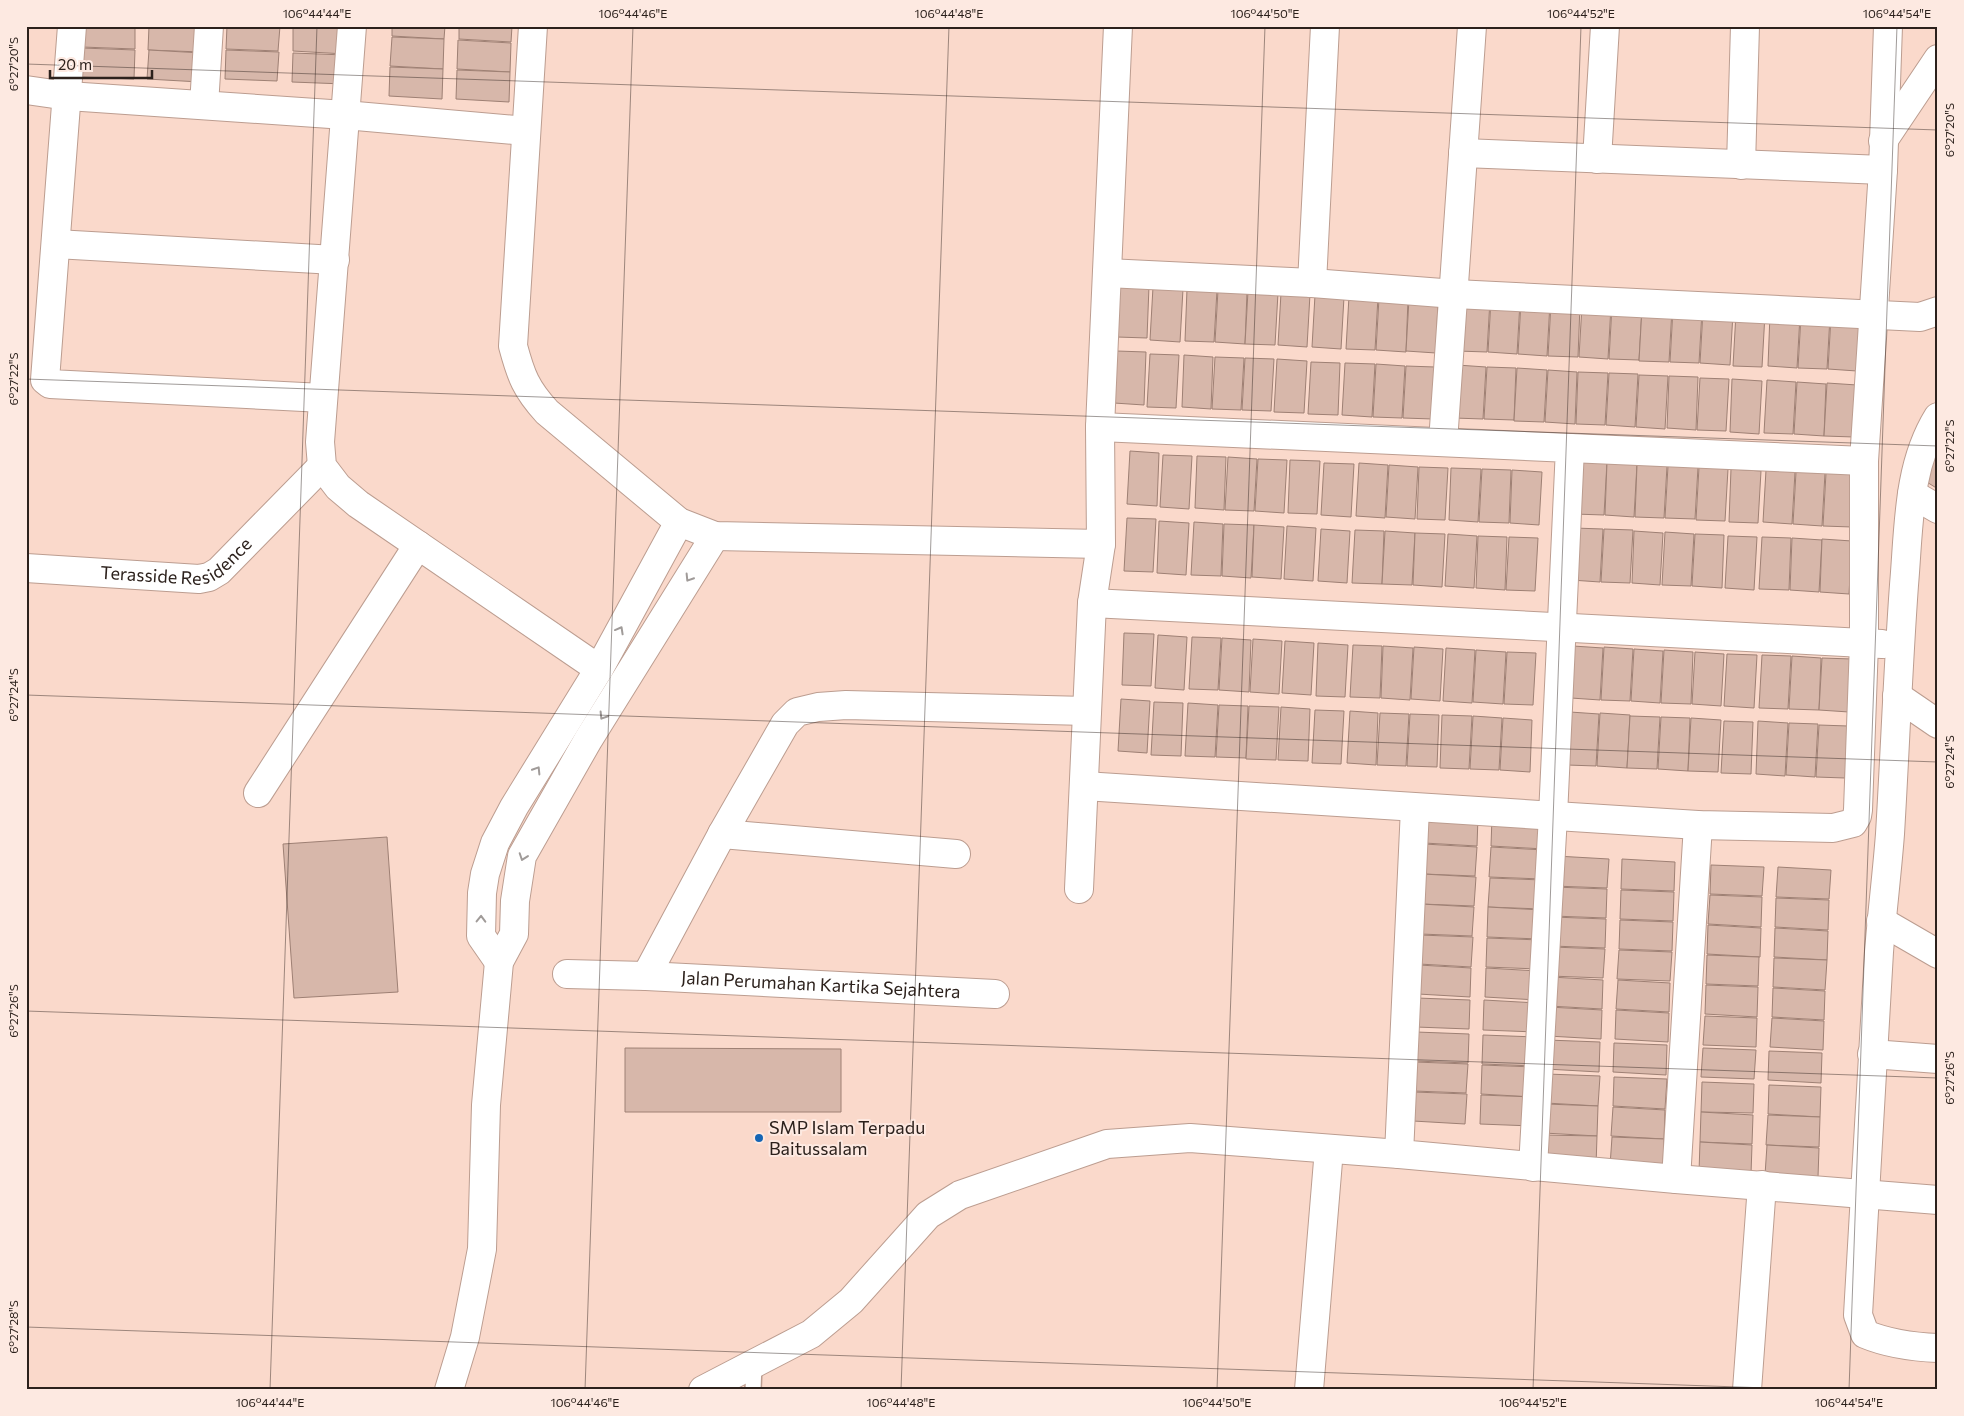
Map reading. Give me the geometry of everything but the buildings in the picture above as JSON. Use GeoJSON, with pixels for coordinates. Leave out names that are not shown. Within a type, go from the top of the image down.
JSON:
{"type":"FeatureCollection","features":[{"type":"Feature","properties":{"kind":"street"},"geometry":{"type":"LineString","coordinates":[[72,26],[68,96],[44,380],[50,384],[323,398]]}},
{"type":"Feature","properties":{"kind":"street"},"geometry":{"type":"LineString","coordinates":[[204,105],[209,26]]}},
{"type":"Feature","properties":{"kind":"street"},"geometry":{"type":"LineString","coordinates":[[352,26],[323,398],[320,442],[322,466],[338,487],[358,504],[599,669]]}},
{"type":"Feature","properties":{"kind":"street"},"geometry":{"type":"LineString","coordinates":[[533,26],[513,346],[520,372],[531,394],[547,412],[679,522],[715,536],[1101,544]]}},
{"type":"Feature","properties":{"kind":"street"},"geometry":{"type":"LineString","coordinates":[[1079,889],[1092,603],[1101,544],[1100,426],[1118,26]]}},
{"type":"Feature","properties":{"kind":"street"},"geometry":{"type":"LineString","coordinates":[[1312,283],[1326,26]]}},
{"type":"Feature","properties":{"kind":"street"},"geometry":{"type":"LineString","coordinates":[[1442,442],[1472,26]]}},
{"type":"Feature","properties":{"kind":"street"},"geometry":{"type":"LineString","coordinates":[[1597,159],[1605,26]]}},
{"type":"Feature","properties":{"kind":"street"},"geometry":{"type":"LineString","coordinates":[[1740,165],[1745,26]]}},
{"type":"Feature","properties":{"kind":"street"},"geometry":{"type":"LineString","coordinates":[[1084,786],[1698,826],[1833,828],[1853,823],[1858,810],[1864,642],[1864,461],[1883,170],[1888,26]]}},
{"type":"Feature","properties":{"kind":"street"},"geometry":{"type":"LineString","coordinates":[[1883,141],[1938,59]]}},
{"type":"Feature","properties":{"kind":"street"},"geometry":{"type":"LineString","coordinates":[[26,90],[68,96],[345,115],[526,131]]}},
{"type":"Feature","properties":{"kind":"street"},"geometry":{"type":"LineString","coordinates":[[1463,153],[1883,170]]}},
{"type":"Feature","properties":{"kind":"street"},"geometry":{"type":"LineString","coordinates":[[56,244],[335,260]]}},
{"type":"Feature","properties":{"kind":"street"},"geometry":{"type":"LineString","coordinates":[[1107,273],[1312,283],[1454,294],[1873,315],[1920,317],[1938,311]]}},
{"type":"Feature","properties":{"kind":"street"},"geometry":{"type":"LineString","coordinates":[[1938,418],[1930,429],[1916,465],[1912,494],[1872,1054],[1858,1315],[1865,1334],[1883,1342],[1910,1347],[1938,1348]]}},
{"type":"Feature","properties":{"kind":"street"},"geometry":{"type":"LineString","coordinates":[[1100,426],[1864,461]]}},
{"type":"Feature","properties":{"kind":"street"},"geometry":{"type":"LineString","coordinates":[[1533,1166],[1553,816],[1570,448]]}},
{"type":"Feature","properties":{"kind":"street","name":"Terasside Residence"},"geometry":{"type":"LineString","coordinates":[[26,568],[198,579],[209,577],[219,571],[322,466]]}},
{"type":"Feature","properties":{"kind":"street"},"geometry":{"type":"LineString","coordinates":[[1912,494],[1938,509]]}},
{"type":"Feature","properties":{"kind":"street"},"geometry":{"type":"LineString","coordinates":[[498,962],[481,936],[482,893],[485,874],[495,843],[514,807],[599,669],[679,522]]}},
{"type":"Feature","properties":{"kind":"street"},"geometry":{"type":"LineString","coordinates":[[449,1390],[465,1337],[482,1249],[486,1105],[498,962],[514,934],[515,901],[522,856],[588,740],[715,536]]}},
{"type":"Feature","properties":{"kind":"street"},"geometry":{"type":"LineString","coordinates":[[258,793],[418,545]]}},
{"type":"Feature","properties":{"kind":"street"},"geometry":{"type":"LineString","coordinates":[[1092,603],[1864,642],[1900,646]]}},
{"type":"Feature","properties":{"kind":"street"},"geometry":{"type":"LineString","coordinates":[[1897,696],[1938,724]]}},
{"type":"Feature","properties":{"kind":"street"},"geometry":{"type":"LineString","coordinates":[[646,976],[722,834],[786,724],[797,712],[818,707],[846,705],[1087,711]]}},
{"type":"Feature","properties":{"kind":"street"},"geometry":{"type":"LineString","coordinates":[[1400,1154],[1415,808]]}},
{"type":"Feature","properties":{"kind":"street"},"geometry":{"type":"LineString","coordinates":[[1676,1180],[1698,826]]}},
{"type":"Feature","properties":{"kind":"street"},"geometry":{"type":"LineString","coordinates":[[722,834],[956,854]]}},
{"type":"Feature","properties":{"kind":"street"},"geometry":{"type":"LineString","coordinates":[[1881,920],[1938,954]]}},
{"type":"Feature","properties":{"kind":"street","name":"Jalan Perumahan Kartika Sejahtera"},"geometry":{"type":"LineString","coordinates":[[568,974],[646,976],[995,994]]}},
{"type":"Feature","properties":{"kind":"street"},"geometry":{"type":"LineString","coordinates":[[1872,1054],[1938,1059]]}},
{"type":"Feature","properties":{"kind":"street"},"geometry":{"type":"LineString","coordinates":[[703,1390],[754,1377],[818,1329],[851,1301],[928,1215],[942,1204],[960,1195],[1107,1144],[1190,1138],[1400,1154],[1676,1180],[1762,1185],[1938,1200]]}},
{"type":"Feature","properties":{"kind":"street"},"geometry":{"type":"LineString","coordinates":[[1309,1390],[1329,1149]]}},
{"type":"Feature","properties":{"kind":"street"},"geometry":{"type":"LineString","coordinates":[[1747,1390],[1762,1185]]}},
{"type":"Feature","properties":{"kind":"place","name":"SMP Islam Terpadu Baitussalam"},"geometry":{"type":"Point","coordinates":[759,1138]}}]}
